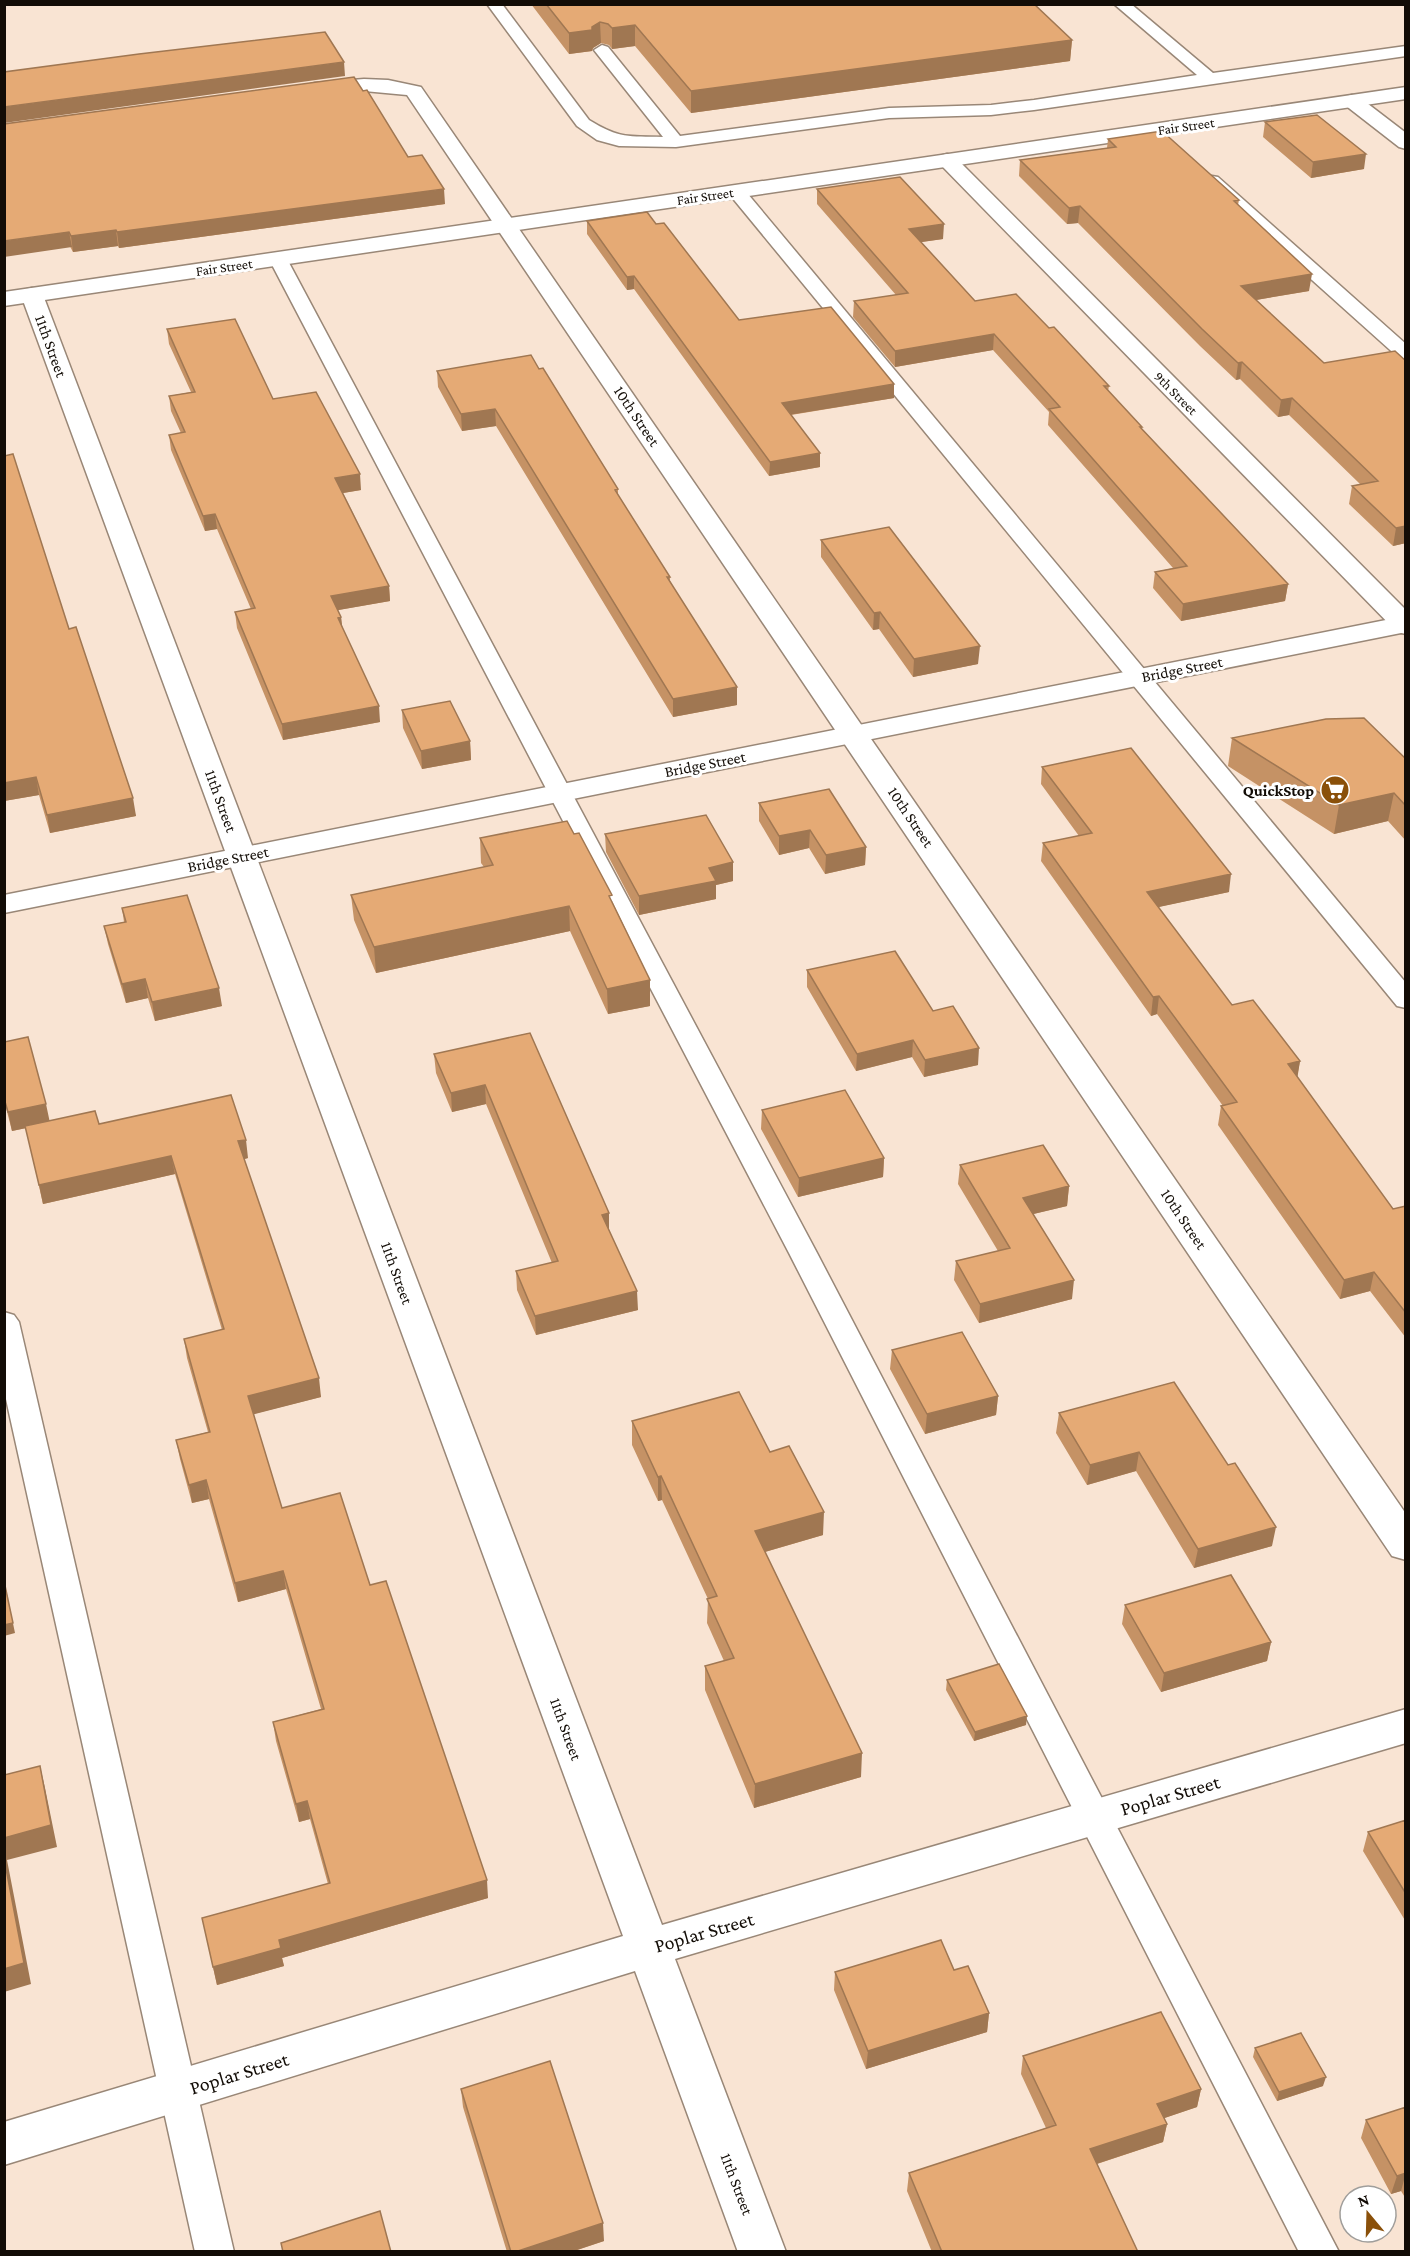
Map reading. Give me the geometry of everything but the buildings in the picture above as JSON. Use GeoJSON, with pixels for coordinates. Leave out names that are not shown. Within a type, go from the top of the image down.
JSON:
{"type":"FeatureCollection","features":[{"type":"Feature","properties":{"kind":"main road","name":"10th Street"},"geometry":{"type":"LineString","coordinates":[[298,91],[356,83],[386,84],[414,91],[855,734],[1406,1545]]}},
{"type":"Feature","properties":{"kind":"main road","name":"Fair Street"},"geometry":{"type":"LineString","coordinates":[[18,297],[1406,93]]}},
{"type":"Feature","properties":{"kind":"main road"},"geometry":{"type":"LineString","coordinates":[[1352,101],[1406,143]]}},
{"type":"Feature","properties":{"kind":"main road","name":"9th Street"},"geometry":{"type":"LineString","coordinates":[[947,160],[1405,625]]}},
{"type":"Feature","properties":{"kind":"main road","name":"11th Street"},"geometry":{"type":"LineString","coordinates":[[18,297],[242,857],[762,2252]]}},
{"type":"Feature","properties":{"kind":"main road","name":"Bridge Street"},"geometry":{"type":"LineString","coordinates":[[4,904],[1405,625]]}},
{"type":"Feature","properties":{"kind":"main road","name":"Poplar Street"},"geometry":{"type":"LineString","coordinates":[[4,2144],[648,1948],[1406,1726]]}},
{"type":"Feature","properties":{"kind":"lane"},"geometry":{"type":"LineString","coordinates":[[494,4],[583,123],[603,136],[619,141],[676,142],[889,113],[991,110],[1406,51]]}},
{"type":"Feature","properties":{"kind":"lane"},"geometry":{"type":"LineString","coordinates":[[1121,4],[1210,78]]}},
{"type":"Feature","properties":{"kind":"lane"},"geometry":{"type":"LineString","coordinates":[[602,50],[676,142]]}},
{"type":"Feature","properties":{"kind":"lane"},"geometry":{"type":"LineString","coordinates":[[1155,130],[1172,146]]}},
{"type":"Feature","properties":{"kind":"lane"},"geometry":{"type":"LineString","coordinates":[[1198,169],[1406,354]]}},
{"type":"Feature","properties":{"kind":"lane"},"geometry":{"type":"LineString","coordinates":[[736,191],[1406,1000]]}},
{"type":"Feature","properties":{"kind":"lane"},"geometry":{"type":"LineString","coordinates":[[278,259],[562,793],[1098,1816],[1320,2252]]}},
{"type":"Feature","properties":{"kind":"lane"},"geometry":{"type":"LineString","coordinates":[[4,1322],[215,2252]]}},
{"type":"Feature","properties":{"kind":"place","name":"QuickStop"},"geometry":{"type":"Point","coordinates":[1335,790]}}]}
